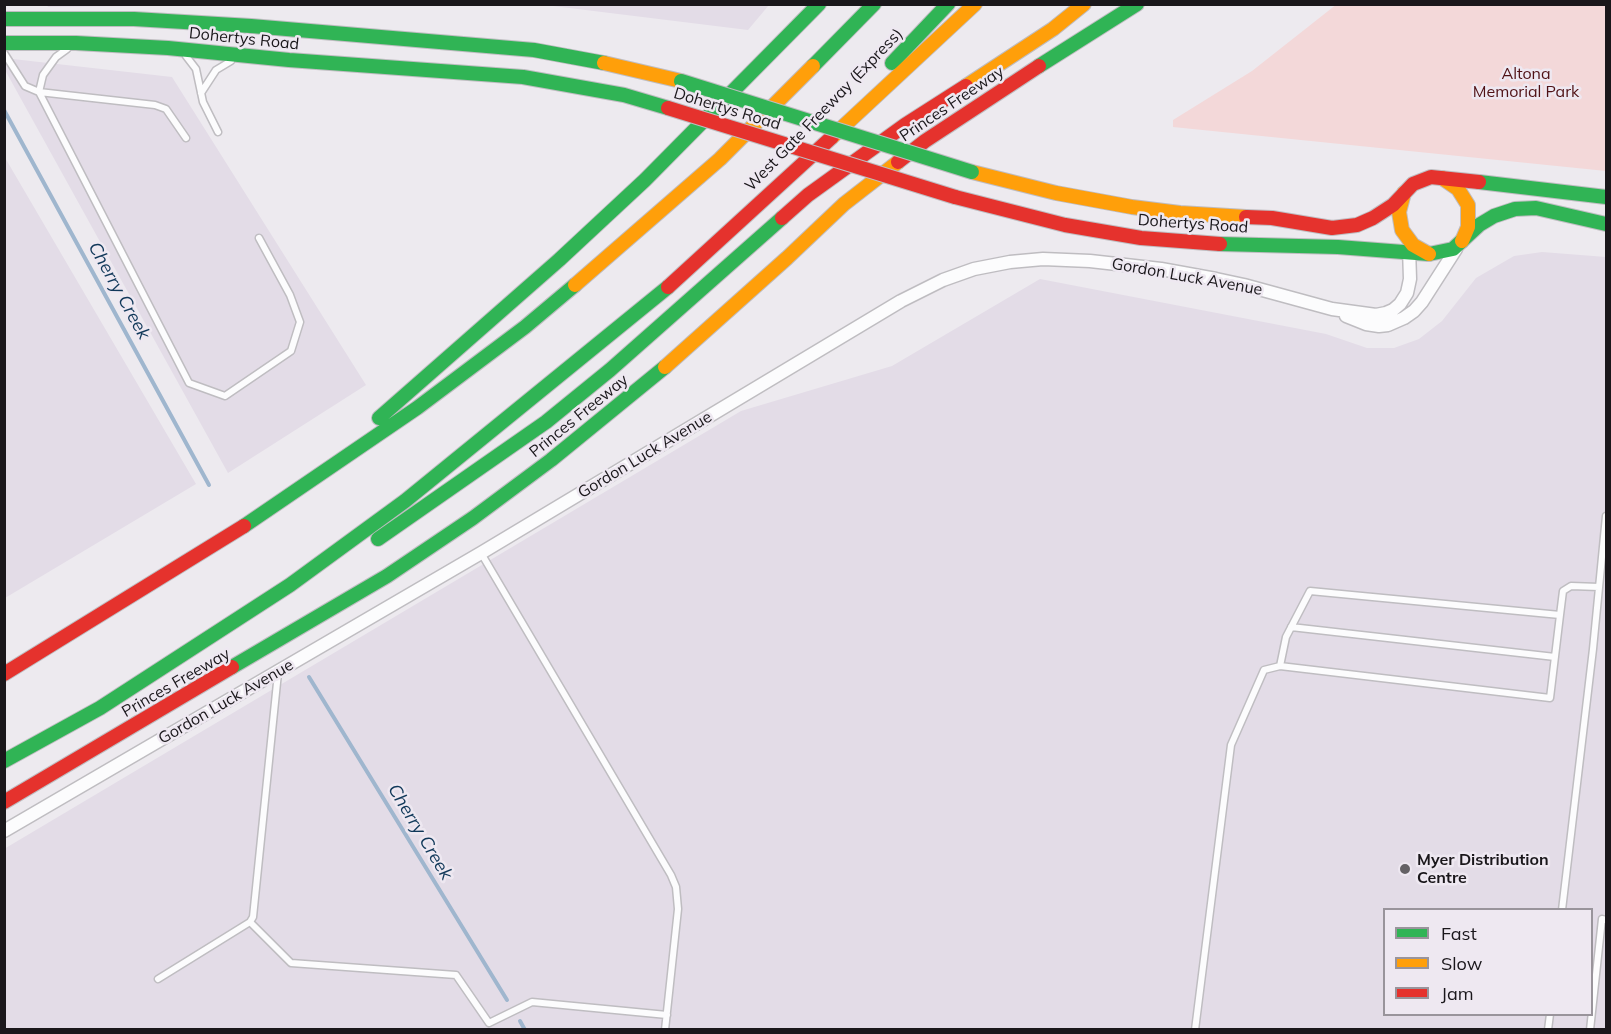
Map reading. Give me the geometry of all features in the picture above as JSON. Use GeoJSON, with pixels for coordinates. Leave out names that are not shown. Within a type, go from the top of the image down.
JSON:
{"type":"FeatureCollection","features":[{"type":"Feature","properties":{"kind":"main road"},"geometry":{"type":"LineString","coordinates":[[225,539],[341,450],[559,260],[645,180],[819,4]]}},
{"type":"Feature","properties":{"kind":"main road"},"geometry":{"type":"LineString","coordinates":[[4,674],[225,539],[417,408],[525,327],[620,248],[720,159],[874,4]]}},
{"type":"Feature","properties":{"kind":"main road","name":"West Gate Freeway (Express)"},"geometry":{"type":"LineString","coordinates":[[722,239],[948,4]]}},
{"type":"Feature","properties":{"kind":"main road"},"geometry":{"type":"LineString","coordinates":[[722,239],[975,4]]}},
{"type":"Feature","properties":{"kind":"main road"},"geometry":{"type":"LineString","coordinates":[[367,547],[546,422],[610,370],[808,195],[905,125],[1053,29],[1084,4]]}},
{"type":"Feature","properties":{"kind":"main road","name":"Princes Freeway"},"geometry":{"type":"LineString","coordinates":[[4,802],[387,576],[473,518],[551,460],[657,374],[844,204],[916,148],[991,96],[1137,4]]}},
{"type":"Feature","properties":{"kind":"main road","name":"Dohertys Road"},"geometry":{"type":"LineString","coordinates":[[4,19],[54,18],[181,22],[534,50],[596,61],[681,81],[972,172],[1056,193],[1180,213],[1272,218],[1332,228],[1357,225],[1393,205],[1419,180],[1439,177],[1606,197]]}},
{"type":"Feature","properties":{"kind":"main road","name":"Dohertys Road"},"geometry":{"type":"LineString","coordinates":[[4,43],[76,43],[180,49],[243,56],[523,77],[624,95],[955,197],[1065,225],[1141,238],[1206,244],[1409,247],[1434,254],[1449,250],[1479,225],[1494,216],[1523,207],[1545,209],[1603,225]]}},
{"type":"Feature","properties":{"kind":"main road"},"geometry":{"type":"LineString","coordinates":[[1439,177],[1458,189],[1468,205],[1468,222],[1461,242]]}},
{"type":"Feature","properties":{"kind":"main road"},"geometry":{"type":"LineString","coordinates":[[1406,191],[1401,201],[1399,218],[1409,247]]}},
{"type":"Feature","properties":{"kind":"main road","name":"Princes Freeway"},"geometry":{"type":"LineString","coordinates":[[6,756],[100,708],[290,585],[405,501],[654,299],[722,239]]}},
{"type":"Feature","properties":{"kind":"main road"},"geometry":{"type":"LineString","coordinates":[[100,708],[348,560]]}},
{"type":"Feature","properties":{"kind":"street","name":"Gordon Luck Avenue"},"geometry":{"type":"LineString","coordinates":[[1332,309],[1350,318],[1373,325],[1388,325],[1404,318],[1422,302],[1442,267],[1461,242]]}},
{"type":"Feature","properties":{"kind":"street","name":"Gordon Luck Avenue"},"geometry":{"type":"LineString","coordinates":[[4,831],[480,553],[901,301],[933,285],[974,269],[1043,259],[1135,265],[1244,285],[1332,309],[1371,315],[1386,314],[1402,301],[1408,290],[1409,247]]}},
{"type":"Feature","properties":{"kind":"lane"},"geometry":{"type":"LineString","coordinates":[[76,43],[56,57],[43,75],[39,92],[189,383],[225,396],[291,351],[300,322],[290,295],[259,238]]}},
{"type":"Feature","properties":{"kind":"lane"},"geometry":{"type":"LineString","coordinates":[[180,49],[196,69],[203,102],[218,132]]}},
{"type":"Feature","properties":{"kind":"lane"},"geometry":{"type":"LineString","coordinates":[[4,53],[25,86],[39,92],[155,105],[166,109],[186,138]]}},
{"type":"Feature","properties":{"kind":"lane"},"geometry":{"type":"LineString","coordinates":[[201,93],[216,70],[225,63],[243,56]]}},
{"type":"Feature","properties":{"kind":"lane"},"geometry":{"type":"LineString","coordinates":[[1562,908],[1606,516]]}},
{"type":"Feature","properties":{"kind":"lane"},"geometry":{"type":"LineString","coordinates":[[480,553],[666,865],[676,887],[678,909],[665,1029]]}},
{"type":"Feature","properties":{"kind":"lane"},"geometry":{"type":"LineString","coordinates":[[1195,1029],[1231,745],[1263,670],[1280,666],[1550,698],[1563,591],[1571,586],[1599,587]]}},
{"type":"Feature","properties":{"kind":"lane"},"geometry":{"type":"LineString","coordinates":[[1280,666],[1291,627],[1310,591],[1560,615]]}},
{"type":"Feature","properties":{"kind":"lane"},"geometry":{"type":"LineString","coordinates":[[1291,627],[1555,657]]}},
{"type":"Feature","properties":{"kind":"lane"},"geometry":{"type":"LineString","coordinates":[[158,979],[250,922],[253,917],[278,672]]}},
{"type":"Feature","properties":{"kind":"lane"},"geometry":{"type":"LineString","coordinates":[[1593,1002],[1602,919],[1606,920]]}},
{"type":"Feature","properties":{"kind":"lane"},"geometry":{"type":"LineString","coordinates":[[250,922],[291,963],[456,975],[490,1026],[532,1002],[667,1015]]}},
{"type":"Feature","properties":{"kind":"shaded area"},"geometry":{"type":"Polygon","coordinates":[[[47,4],[234,5],[48,7],[47,4]]]}},
{"type":"Feature","properties":{"kind":"shaded area"},"geometry":{"type":"Polygon","coordinates":[[[545,5],[769,5],[748,30],[545,5]]]}},
{"type":"Feature","properties":{"kind":"shaded area"},"geometry":{"type":"Polygon","coordinates":[[[4,58],[172,77],[366,385],[228,473],[5,70],[4,58]]]}},
{"type":"Feature","properties":{"kind":"shaded area"},"geometry":{"type":"Polygon","coordinates":[[[4,156],[196,484],[5,598],[4,598],[4,156]]]}},
{"type":"Feature","properties":{"kind":"shaded area"},"geometry":{"type":"Polygon","coordinates":[[[1542,252],[1606,257],[1606,1029],[5,1029],[4,849],[741,411],[892,366],[1040,279],[1326,334],[1367,348],[1394,348],[1419,339],[1442,321],[1476,278],[1514,256],[1542,252]]]}},
{"type":"Feature","properties":{"kind":"green space","name":"Altona Memorial Park"},"geometry":{"type":"Polygon","coordinates":[[[1337,4],[1606,5],[1606,171],[1173,127],[1173,120],[1252,71],[1337,4]]]}},
{"type":"Feature","properties":{"kind":"waterway","name":"Cherry Creek"},"geometry":{"type":"LineString","coordinates":[[4,110],[209,485]]}},
{"type":"Feature","properties":{"kind":"waterway","name":"Cherry Creek"},"geometry":{"type":"LineString","coordinates":[[309,677],[507,1000]]}},
{"type":"Feature","properties":{"kind":"waterway","name":"Cherry Creek"},"geometry":{"type":"LineString","coordinates":[[520,1021],[525,1030]]}},
{"type":"Feature","properties":{"kind":"traffic: fast"},"geometry":{"type":"LineString","coordinates":[[379,418],[559,260],[645,180],[819,4]]}},
{"type":"Feature","properties":{"kind":"traffic: fast"},"geometry":{"type":"LineString","coordinates":[[813,66],[874,4]]}},
{"type":"Feature","properties":{"kind":"traffic: fast"},"geometry":{"type":"LineString","coordinates":[[892,63],[948,4]]}},
{"type":"Feature","properties":{"kind":"traffic: fast"},"geometry":{"type":"LineString","coordinates":[[1039,66],[1137,4]]}},
{"type":"Feature","properties":{"kind":"traffic: fast"},"geometry":{"type":"LineString","coordinates":[[4,19],[134,19],[251,26],[534,50],[604,63]]}},
{"type":"Feature","properties":{"kind":"traffic: fast"},"geometry":{"type":"LineString","coordinates":[[4,43],[76,43],[168,48],[289,60],[523,77],[624,95],[668,108]]}},
{"type":"Feature","properties":{"kind":"traffic: fast"},"geometry":{"type":"LineString","coordinates":[[681,81],[972,172]]}},
{"type":"Feature","properties":{"kind":"traffic: fast"},"geometry":{"type":"LineString","coordinates":[[1479,182],[1606,197]]}},
{"type":"Feature","properties":{"kind":"traffic: fast"},"geometry":{"type":"LineString","coordinates":[[1220,244],[1338,247],[1429,254],[1453,249],[1479,225],[1494,216],[1515,209],[1536,208],[1606,224]]}},
{"type":"Feature","properties":{"kind":"traffic: fast"},"geometry":{"type":"LineString","coordinates":[[378,539],[546,422],[610,370],[782,218]]}},
{"type":"Feature","properties":{"kind":"traffic: fast"},"geometry":{"type":"LineString","coordinates":[[244,526],[417,408],[525,327],[575,285]]}},
{"type":"Feature","properties":{"kind":"traffic: fast"},"geometry":{"type":"LineString","coordinates":[[4,761],[100,708],[290,585],[405,501],[668,287]]}},
{"type":"Feature","properties":{"kind":"traffic: fast"},"geometry":{"type":"LineString","coordinates":[[232,667],[387,576],[473,518],[551,460],[665,367]]}},
{"type":"Feature","properties":{"kind":"traffic: slow"},"geometry":{"type":"LineString","coordinates":[[832,137],[975,4]]}},
{"type":"Feature","properties":{"kind":"traffic: slow"},"geometry":{"type":"LineString","coordinates":[[966,86],[1053,29],[1084,4]]}},
{"type":"Feature","properties":{"kind":"traffic: slow"},"geometry":{"type":"LineString","coordinates":[[604,63],[681,81]]}},
{"type":"Feature","properties":{"kind":"traffic: slow"},"geometry":{"type":"LineString","coordinates":[[575,285],[720,159],[813,66]]}},
{"type":"Feature","properties":{"kind":"traffic: slow"},"geometry":{"type":"LineString","coordinates":[[665,367],[844,204],[898,162]]}},
{"type":"Feature","properties":{"kind":"traffic: slow"},"geometry":{"type":"LineString","coordinates":[[972,172],[1056,193],[1132,207],[1246,217]]}},
{"type":"Feature","properties":{"kind":"traffic: slow"},"geometry":{"type":"LineString","coordinates":[[1442,178],[1458,189],[1468,205],[1468,227],[1462,241]]}},
{"type":"Feature","properties":{"kind":"traffic: slow"},"geometry":{"type":"LineString","coordinates":[[1404,193],[1399,212],[1402,230],[1413,245],[1429,254]]}},
{"type":"Feature","properties":{"kind":"traffic: jam"},"geometry":{"type":"LineString","coordinates":[[898,162],[925,141],[1039,66]]}},
{"type":"Feature","properties":{"kind":"traffic: jam"},"geometry":{"type":"LineString","coordinates":[[782,218],[808,195],[905,125],[966,86]]}},
{"type":"Feature","properties":{"kind":"traffic: jam"},"geometry":{"type":"LineString","coordinates":[[668,108],[955,197]]}},
{"type":"Feature","properties":{"kind":"traffic: jam"},"geometry":{"type":"LineString","coordinates":[[668,287],[832,137]]}},
{"type":"Feature","properties":{"kind":"traffic: jam"},"geometry":{"type":"LineString","coordinates":[[1246,217],[1272,218],[1332,228],[1357,225],[1393,205],[1413,184],[1431,177],[1479,182]]}},
{"type":"Feature","properties":{"kind":"traffic: jam"},"geometry":{"type":"LineString","coordinates":[[955,197],[1065,225],[1141,238],[1220,244]]}},
{"type":"Feature","properties":{"kind":"traffic: jam"},"geometry":{"type":"LineString","coordinates":[[4,674],[244,526]]}},
{"type":"Feature","properties":{"kind":"traffic: jam"},"geometry":{"type":"LineString","coordinates":[[4,802],[232,667]]}},
{"type":"Feature","properties":{"kind":"place","name":"Myer Distribution Centre"},"geometry":{"type":"Point","coordinates":[1405,869]}}]}
